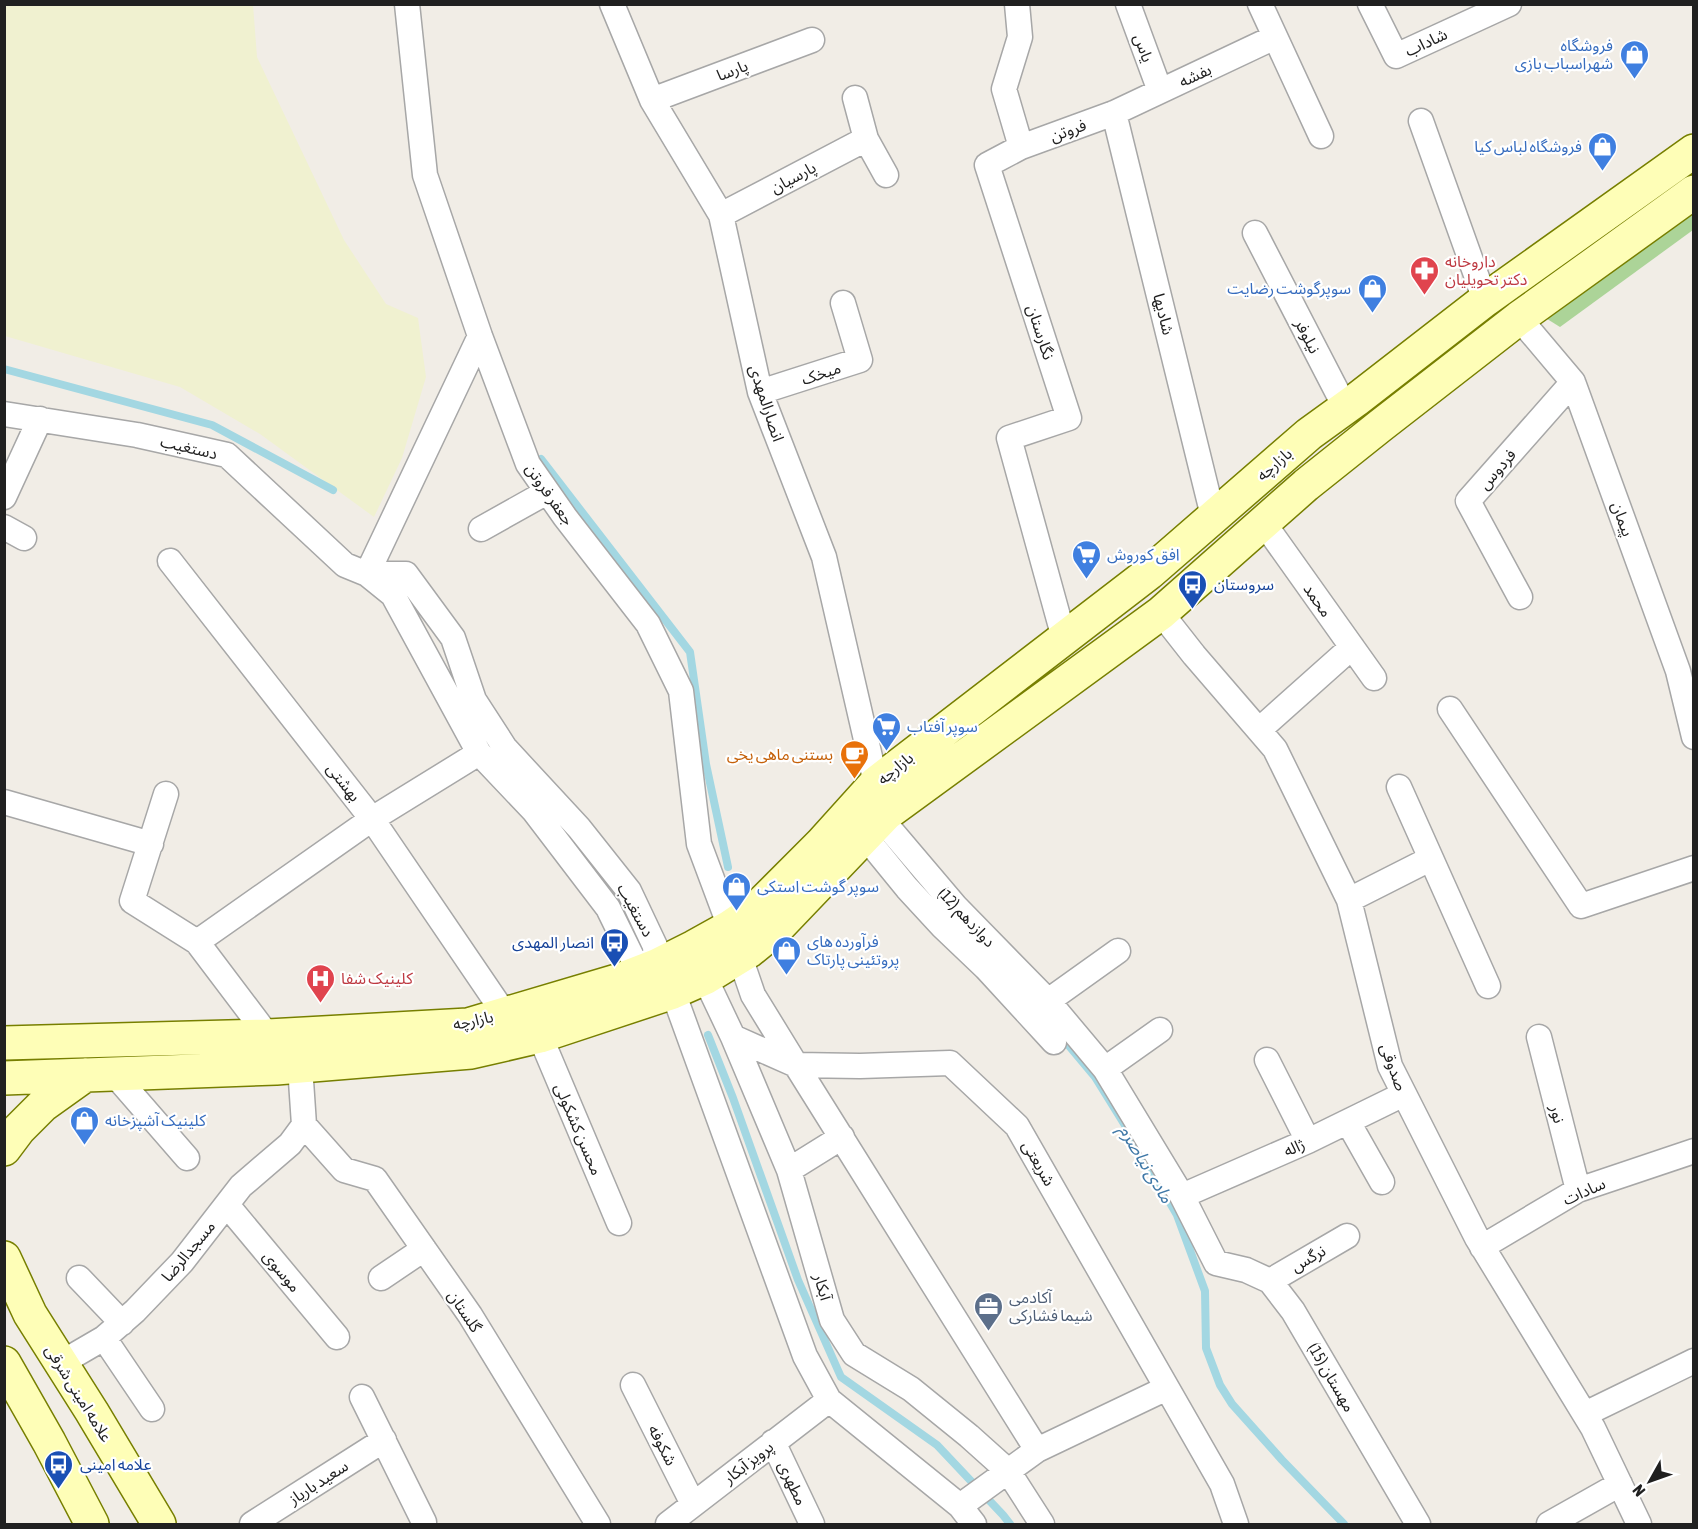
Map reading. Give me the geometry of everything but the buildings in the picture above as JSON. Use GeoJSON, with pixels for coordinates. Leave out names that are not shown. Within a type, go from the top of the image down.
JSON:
{"type":"FeatureCollection","features":[{"type":"Feature","properties":{"kind":"main road","name":"بازارچه"},"geometry":{"type":"LineString","coordinates":[[4,1044],[268,1036],[468,1025],[620,980],[705,978],[735,942],[755,910],[876,783],[1149,573],[1309,434],[1485,300],[1694,151]]}},
{"type":"Feature","properties":{"kind":"main road","name":"بازارچه"},"geometry":{"type":"LineString","coordinates":[[4,1078],[300,1066],[471,1052],[540,1036],[664,979],[735,942],[776,929],[886,814],[1161,613],[1263,522],[1380,426],[1519,318],[1694,192]]}},
{"type":"Feature","properties":{"kind":"main road"},"geometry":{"type":"LineString","coordinates":[[1350,404],[1350,412],[1361,424],[1380,426]]}},
{"type":"Feature","properties":{"kind":"main road"},"geometry":{"type":"LineString","coordinates":[[1309,434],[1322,433],[1333,440],[1332,465]]}},
{"type":"Feature","properties":{"kind":"main road"},"geometry":{"type":"LineString","coordinates":[[4,1149],[19,1129],[43,1105],[99,1075]]}},
{"type":"Feature","properties":{"kind":"main road","name":"علامه امینی شرقی"},"geometry":{"type":"LineString","coordinates":[[4,1258],[30,1314],[159,1524]]}},
{"type":"Feature","properties":{"kind":"main road"},"geometry":{"type":"LineString","coordinates":[[4,1363],[92,1524]]}},
{"type":"Feature","properties":{"kind":"main road"},"geometry":{"type":"LineString","coordinates":[[21,1392],[22,1377],[33,1366],[47,1363],[65,1371]]}},
{"type":"Feature","properties":{"kind":"street","name":"جعفر فروتن"},"geometry":{"type":"LineString","coordinates":[[407,4],[425,175],[480,336],[528,464],[648,624],[681,691],[699,844],[735,942]]}},
{"type":"Feature","properties":{"kind":"street","name":"انصارالمهدی"},"geometry":{"type":"LineString","coordinates":[[612,4],[652,100],[721,215],[760,392],[824,557],[876,783]]}},
{"type":"Feature","properties":{"kind":"street"},"geometry":{"type":"LineString","coordinates":[[1017,4],[1020,37],[1004,89],[1021,147]]}},
{"type":"Feature","properties":{"kind":"street","name":"یاس"},"geometry":{"type":"LineString","coordinates":[[1128,4],[1160,92]]}},
{"type":"Feature","properties":{"kind":"street"},"geometry":{"type":"LineString","coordinates":[[1260,4],[1321,136]]}},
{"type":"Feature","properties":{"kind":"street","name":"شاداب"},"geometry":{"type":"LineString","coordinates":[[1370,4],[1396,56],[1509,4]]}},
{"type":"Feature","properties":{"kind":"street","name":"بفشه"},"geometry":{"type":"LineString","coordinates":[[1114,113],[1275,37]]}},
{"type":"Feature","properties":{"kind":"street","name":"پارسا"},"geometry":{"type":"LineString","coordinates":[[652,100],[812,40]]}},
{"type":"Feature","properties":{"kind":"street"},"geometry":{"type":"LineString","coordinates":[[855,98],[866,139],[886,175]]}},
{"type":"Feature","properties":{"kind":"street","name":"فروتن"},"geometry":{"type":"LineString","coordinates":[[1021,147],[1114,113]]}},
{"type":"Feature","properties":{"kind":"street","name":"شادیها"},"geometry":{"type":"LineString","coordinates":[[1114,113],[1214,516]]}},
{"type":"Feature","properties":{"kind":"street"},"geometry":{"type":"LineString","coordinates":[[1421,121],[1485,300]]}},
{"type":"Feature","properties":{"kind":"street","name":"پارسیان"},"geometry":{"type":"LineString","coordinates":[[721,215],[866,139]]}},
{"type":"Feature","properties":{"kind":"street","name":"نگارستان"},"geometry":{"type":"LineString","coordinates":[[1021,147],[987,165],[1069,418],[1010,438],[1064,638]]}},
{"type":"Feature","properties":{"kind":"street","name":"نیلوفر"},"geometry":{"type":"LineString","coordinates":[[1255,233],[1350,404]]}},
{"type":"Feature","properties":{"kind":"street","name":"میخک"},"geometry":{"type":"LineString","coordinates":[[760,392],[860,360],[843,303]]}},
{"type":"Feature","properties":{"kind":"street","name":"پیمان"},"geometry":{"type":"LineString","coordinates":[[1519,318],[1573,382],[1686,670],[1694,737]]}},
{"type":"Feature","properties":{"kind":"street"},"geometry":{"type":"LineString","coordinates":[[367,574],[480,336]]}},
{"type":"Feature","properties":{"kind":"street","name":"فردوس"},"geometry":{"type":"LineString","coordinates":[[1520,597],[1468,501],[1573,382]]}},
{"type":"Feature","properties":{"kind":"street","name":"دستغیب"},"geometry":{"type":"LineString","coordinates":[[4,414],[137,435],[227,455],[345,565],[367,574],[393,595],[479,753],[534,811],[608,908],[633,961],[664,979]]}},
{"type":"Feature","properties":{"kind":"street"},"geometry":{"type":"LineString","coordinates":[[4,497],[40,419]]}},
{"type":"Feature","properties":{"kind":"street"},"geometry":{"type":"LineString","coordinates":[[481,529],[547,492]]}},
{"type":"Feature","properties":{"kind":"street","name":"محمد"},"geometry":{"type":"LineString","coordinates":[[1263,522],[1374,678]]}},
{"type":"Feature","properties":{"kind":"street","name":"بهشتی"},"geometry":{"type":"LineString","coordinates":[[170,561],[372,819],[504,1013]]}},
{"type":"Feature","properties":{"kind":"street","name":"دستغیب"},"geometry":{"type":"LineString","coordinates":[[367,574],[406,574],[453,638],[474,700],[505,748],[579,828],[629,891],[656,946],[664,979]]}},
{"type":"Feature","properties":{"kind":"street","name":"صدوقی"},"geometry":{"type":"LineString","coordinates":[[1161,613],[1194,656],[1275,749],[1348,900],[1390,1066],[1482,1247],[1585,1414],[1639,1524]]}},
{"type":"Feature","properties":{"kind":"street"},"geometry":{"type":"LineString","coordinates":[[1259,730],[1352,647]]}},
{"type":"Feature","properties":{"kind":"street"},"geometry":{"type":"LineString","coordinates":[[1450,709],[1581,906],[1694,868]]}},
{"type":"Feature","properties":{"kind":"street"},"geometry":{"type":"LineString","coordinates":[[197,942],[372,819],[479,753]]}},
{"type":"Feature","properties":{"kind":"street"},"geometry":{"type":"LineString","coordinates":[[1399,787],[1488,986]]}},
{"type":"Feature","properties":{"kind":"street"},"geometry":{"type":"LineString","coordinates":[[166,794],[132,901],[197,942],[268,1036]]}},
{"type":"Feature","properties":{"kind":"street"},"geometry":{"type":"LineString","coordinates":[[4,802],[150,844]]}},
{"type":"Feature","properties":{"kind":"street","name":"دوازدهم (12)"},"geometry":{"type":"LineString","coordinates":[[1054,1042],[986,968],[907,888],[867,839],[873,828],[883,822],[956,907],[1048,1001],[1104,1069],[1182,1196],[1216,1263]]}},
{"type":"Feature","properties":{"kind":"street"},"geometry":{"type":"LineString","coordinates":[[1348,900],[1430,859]]}},
{"type":"Feature","properties":{"kind":"street"},"geometry":{"type":"LineString","coordinates":[[735,942],[753,995],[1037,1450]]}},
{"type":"Feature","properties":{"kind":"street"},"geometry":{"type":"LineString","coordinates":[[1048,1001],[1118,951]]}},
{"type":"Feature","properties":{"kind":"street","name":"آبکار"},"geometry":{"type":"LineString","coordinates":[[705,978],[733,1037],[789,1170],[832,1320],[854,1354],[911,1389],[1008,1471],[1042,1524]]}},
{"type":"Feature","properties":{"kind":"street"},"geometry":{"type":"LineString","coordinates":[[664,979],[805,1356],[829,1400],[967,1515],[1008,1471],[1037,1450],[1167,1388]]}},
{"type":"Feature","properties":{"kind":"street"},"geometry":{"type":"LineString","coordinates":[[1104,1069],[1160,1030]]}},
{"type":"Feature","properties":{"kind":"street","name":"محسن کشکولی"},"geometry":{"type":"LineString","coordinates":[[540,1036],[619,1223]]}},
{"type":"Feature","properties":{"kind":"street"},"geometry":{"type":"LineString","coordinates":[[733,1037],[796,1065]]}},
{"type":"Feature","properties":{"kind":"street","name":"نور"},"geometry":{"type":"LineString","coordinates":[[1539,1038],[1578,1190]]}},
{"type":"Feature","properties":{"kind":"street"},"geometry":{"type":"LineString","coordinates":[[1267,1060],[1308,1141]]}},
{"type":"Feature","properties":{"kind":"street","name":"شریعتی"},"geometry":{"type":"LineString","coordinates":[[796,1065],[860,1066],[950,1063],[1017,1126],[1222,1484],[1236,1524]]}},
{"type":"Feature","properties":{"kind":"street"},"geometry":{"type":"LineString","coordinates":[[300,1066],[304,1125]]}},
{"type":"Feature","properties":{"kind":"street"},"geometry":{"type":"LineString","coordinates":[[99,1075],[187,1158]]}},
{"type":"Feature","properties":{"kind":"street","name":"ژاله"},"geometry":{"type":"LineString","coordinates":[[1182,1196],[1308,1141],[1404,1094]]}},
{"type":"Feature","properties":{"kind":"street"},"geometry":{"type":"LineString","coordinates":[[1348,1122],[1382,1182]]}},
{"type":"Feature","properties":{"kind":"street","name":"مسجدالرضا"},"geometry":{"type":"LineString","coordinates":[[65,1371],[135,1311],[182,1262],[241,1186],[290,1144],[304,1125]]}},
{"type":"Feature","properties":{"kind":"street","name":"گلستان"},"geometry":{"type":"LineString","coordinates":[[304,1125],[344,1170],[375,1179],[470,1315],[598,1524]]}},
{"type":"Feature","properties":{"kind":"street"},"geometry":{"type":"LineString","coordinates":[[789,1170],[842,1137]]}},
{"type":"Feature","properties":{"kind":"street","name":"سادات"},"geometry":{"type":"LineString","coordinates":[[1482,1247],[1578,1190],[1694,1151]]}},
{"type":"Feature","properties":{"kind":"street","name":"موسوی"},"geometry":{"type":"LineString","coordinates":[[227,1205],[337,1337]]}},
{"type":"Feature","properties":{"kind":"street","name":"نرگس"},"geometry":{"type":"LineString","coordinates":[[1270,1281],[1347,1236]]}},
{"type":"Feature","properties":{"kind":"street"},"geometry":{"type":"LineString","coordinates":[[381,1278],[424,1250]]}},
{"type":"Feature","properties":{"kind":"street","name":"مهستان (15)"},"geometry":{"type":"LineString","coordinates":[[1216,1263],[1246,1270],[1270,1281],[1293,1311],[1418,1524]]}},
{"type":"Feature","properties":{"kind":"street"},"geometry":{"type":"LineString","coordinates":[[79,1278],[113,1330],[152,1409]]}},
{"type":"Feature","properties":{"kind":"street"},"geometry":{"type":"LineString","coordinates":[[1585,1414],[1694,1361]]}},
{"type":"Feature","properties":{"kind":"street","name":"شکوفه"},"geometry":{"type":"LineString","coordinates":[[633,1385],[693,1504]]}},
{"type":"Feature","properties":{"kind":"street"},"geometry":{"type":"LineString","coordinates":[[362,1396],[424,1522]]}},
{"type":"Feature","properties":{"kind":"street","name":"پرویز آبکار"},"geometry":{"type":"LineString","coordinates":[[668,1524],[829,1400]]}},
{"type":"Feature","properties":{"kind":"street","name":"سعید باریاز"},"geometry":{"type":"LineString","coordinates":[[252,1524],[384,1440]]}},
{"type":"Feature","properties":{"kind":"street","name":"مطهری"},"geometry":{"type":"LineString","coordinates":[[773,1442],[812,1524]]}},
{"type":"Feature","properties":{"kind":"street"},"geometry":{"type":"LineString","coordinates":[[1549,1524],[1620,1484]]}},
{"type":"Feature","properties":{"kind":"green space"},"geometry":{"type":"Polygon","coordinates":[[[4,5],[253,5],[257,57],[344,240],[386,304],[418,318],[426,377],[402,458],[374,517],[260,434],[180,387],[5,336],[4,5]]]}},
{"type":"Feature","properties":{"kind":"green space"},"geometry":{"type":"Polygon","coordinates":[[[1693,195],[1693,230],[1560,327],[1536,312],[1693,195]]]}},
{"type":"Feature","properties":{"kind":"waterway"},"geometry":{"type":"LineString","coordinates":[[4,369],[212,425],[333,490]]}},
{"type":"Feature","properties":{"kind":"waterway"},"geometry":{"type":"LineString","coordinates":[[541,459],[690,652],[706,764],[728,867]]}},
{"type":"Feature","properties":{"kind":"waterway","name":"مادی نیاصرم"},"geometry":{"type":"LineString","coordinates":[[886,843],[923,889]]}},
{"type":"Feature","properties":{"kind":"waterway","name":"مادی نیاصرم"},"geometry":{"type":"LineString","coordinates":[[1059,1034],[1095,1077],[1177,1215],[1205,1291],[1206,1348],[1220,1385],[1232,1404],[1344,1524]]}},
{"type":"Feature","properties":{"kind":"waterway"},"geometry":{"type":"LineString","coordinates":[[708,1035],[798,1280],[841,1377],[937,1445],[1010,1524]]}},
{"type":"Feature","properties":{"kind":"place","name":"فروشگاه شهراسباب بازی"},"geometry":{"type":"Point","coordinates":[1634,80]}},
{"type":"Feature","properties":{"kind":"place","name":"فروشگاه لباس کیا"},"geometry":{"type":"Point","coordinates":[1603,172]}},
{"type":"Feature","properties":{"kind":"place","name":"داروخانه دکتر تحویلیان"},"geometry":{"type":"Point","coordinates":[1424,296]}},
{"type":"Feature","properties":{"kind":"place","name":"سوپرگوشت رضایت"},"geometry":{"type":"Point","coordinates":[1372,314]}},
{"type":"Feature","properties":{"kind":"place","name":"افق کوروش"},"geometry":{"type":"Point","coordinates":[1086,580]}},
{"type":"Feature","properties":{"kind":"place","name":"سروستان"},"geometry":{"type":"Point","coordinates":[1193,610]}},
{"type":"Feature","properties":{"kind":"place","name":"سوپر آفتاب"},"geometry":{"type":"Point","coordinates":[886,752]}},
{"type":"Feature","properties":{"kind":"place","name":"بستنی ماهی یخی"},"geometry":{"type":"Point","coordinates":[854,780]}},
{"type":"Feature","properties":{"kind":"place","name":"سوپر گوشت استکی"},"geometry":{"type":"Point","coordinates":[736,912]}},
{"type":"Feature","properties":{"kind":"place","name":"انصار المهدی"},"geometry":{"type":"Point","coordinates":[615,968]}},
{"type":"Feature","properties":{"kind":"place","name":"فرآورده های پروتئینی پارتاک"},"geometry":{"type":"Point","coordinates":[786,976]}},
{"type":"Feature","properties":{"kind":"place","name":"کلینیک شفا"},"geometry":{"type":"Point","coordinates":[320,1004]}},
{"type":"Feature","properties":{"kind":"place","name":"کلینیک آشپزخانه"},"geometry":{"type":"Point","coordinates":[84,1146]}},
{"type":"Feature","properties":{"kind":"place","name":"آکادمی شیما فشارکی"},"geometry":{"type":"Point","coordinates":[988,1332]}},
{"type":"Feature","properties":{"kind":"place","name":"علامه امینی"},"geometry":{"type":"Point","coordinates":[59,1490]}}]}
